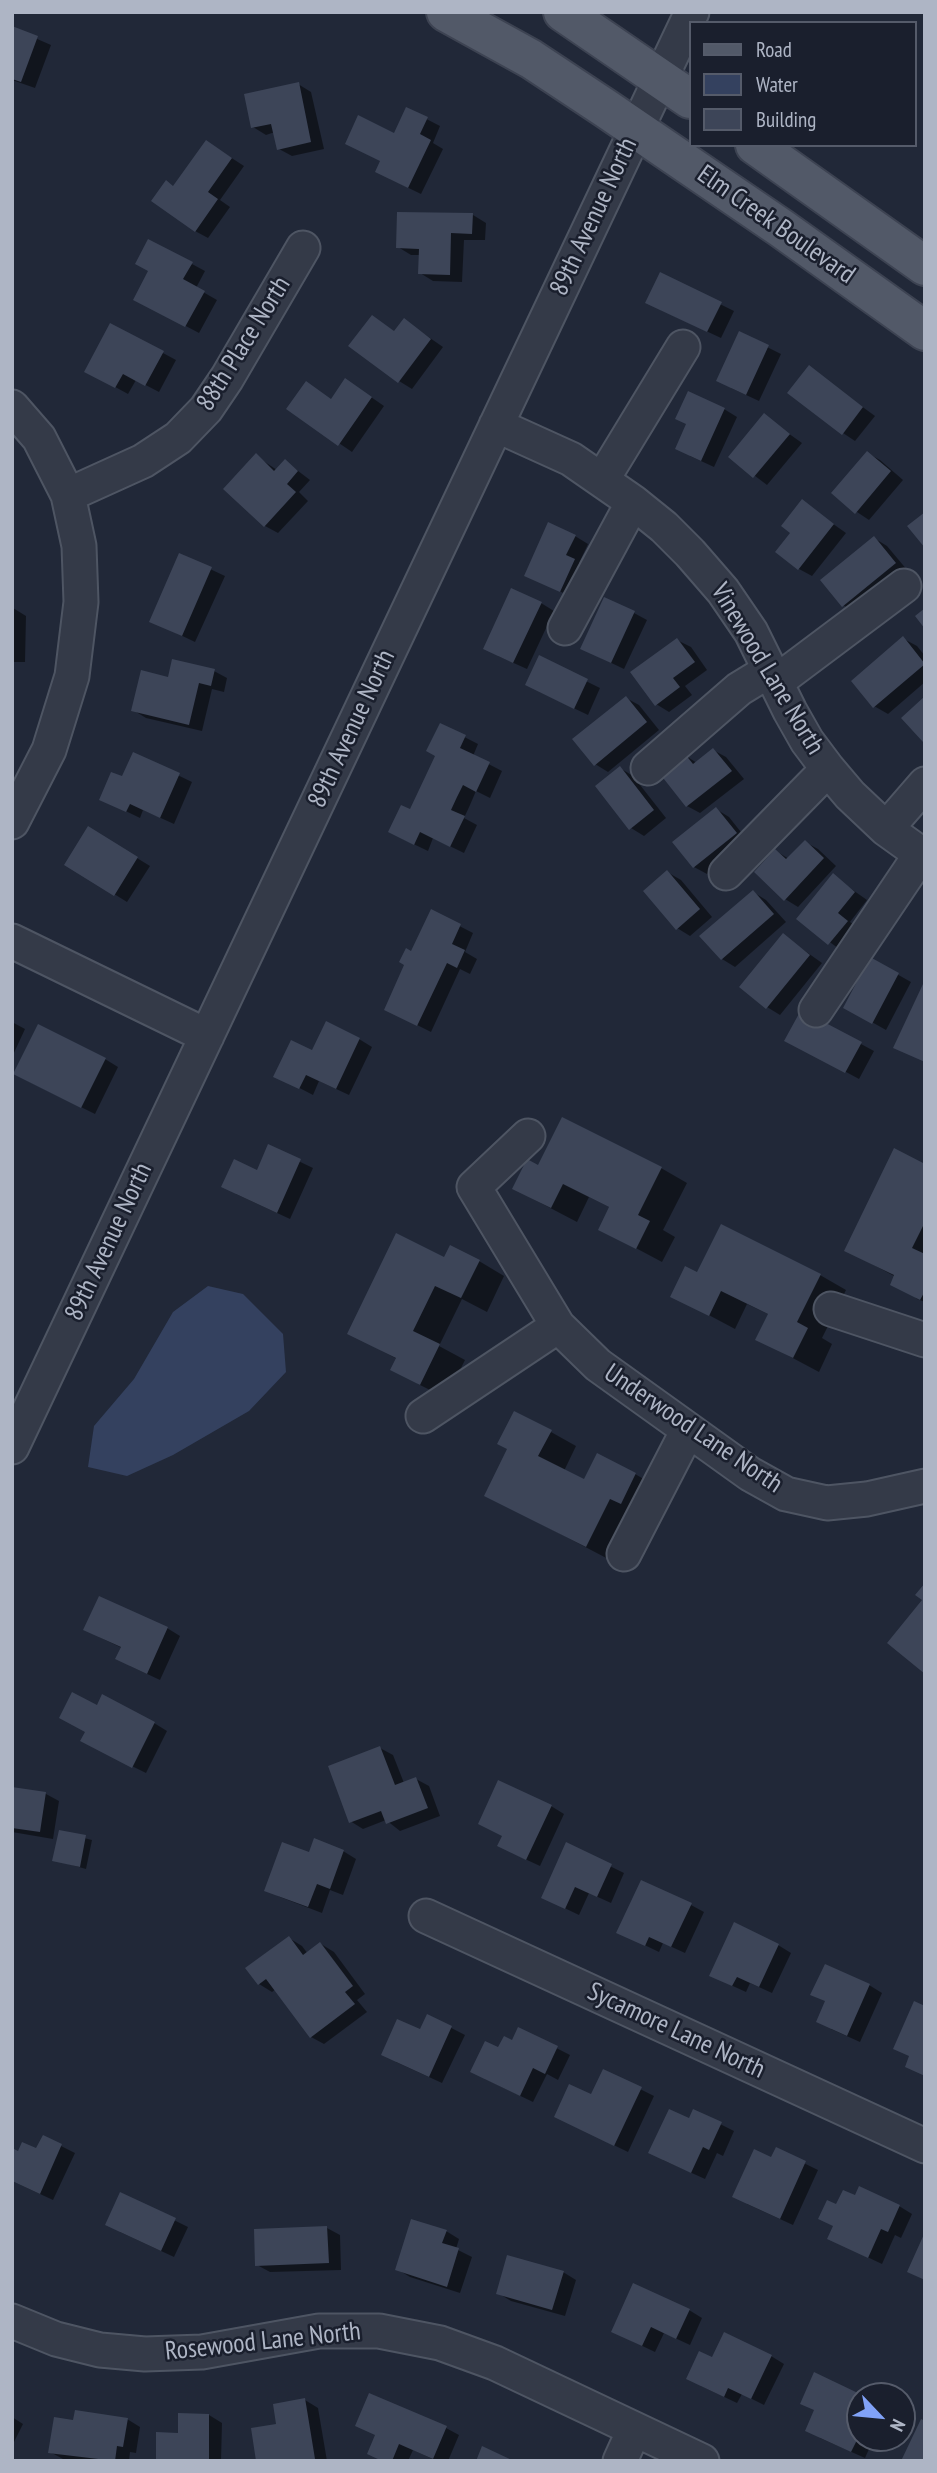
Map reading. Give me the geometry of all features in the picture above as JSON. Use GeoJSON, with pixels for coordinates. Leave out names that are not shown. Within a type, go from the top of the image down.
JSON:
{"type":"FeatureCollection","features":[{"type":"Feature","properties":{"kind":"main road","name":"Elm Creek Boulevard"},"geometry":{"type":"LineString","coordinates":[[446,12],[531,59],[781,228],[925,331]]}},
{"type":"Feature","properties":{"kind":"main road"},"geometry":{"type":"LineString","coordinates":[[563,12],[676,88]]}},
{"type":"Feature","properties":{"kind":"main road","name":"Elm Creek Boulevard"},"geometry":{"type":"LineString","coordinates":[[758,147],[925,266]]}},
{"type":"Feature","properties":{"kind":"street","name":"89th Avenue North"},"geometry":{"type":"LineString","coordinates":[[12,1447],[636,129],[676,88],[688,31]]}},
{"type":"Feature","properties":{"kind":"street","name":"88th Place North"},"geometry":{"type":"LineString","coordinates":[[68,495],[143,461],[178,439],[206,409],[227,378],[303,248]]}},
{"type":"Feature","properties":{"kind":"street"},"geometry":{"type":"LineString","coordinates":[[602,480],[683,347]]}},
{"type":"Feature","properties":{"kind":"street"},"geometry":{"type":"LineString","coordinates":[[12,407],[39,438],[68,495],[79,546],[82,602],[72,676],[49,750],[12,822]]}},
{"type":"Feature","properties":{"kind":"street","name":"Vinewood Lane North"},"geometry":{"type":"LineString","coordinates":[[496,425],[562,454],[633,502],[664,527],[723,591],[751,632],[807,741],[828,769],[850,795],[886,829],[923,856]]}},
{"type":"Feature","properties":{"kind":"street"},"geometry":{"type":"LineString","coordinates":[[565,628],[633,502]]}},
{"type":"Feature","properties":{"kind":"street"},"geometry":{"type":"LineString","coordinates":[[648,768],[739,689],[773,676],[904,586]]}},
{"type":"Feature","properties":{"kind":"street"},"geometry":{"type":"LineString","coordinates":[[726,873],[828,769]]}},
{"type":"Feature","properties":{"kind":"street"},"geometry":{"type":"LineString","coordinates":[[886,829],[925,784]]}},
{"type":"Feature","properties":{"kind":"street"},"geometry":{"type":"LineString","coordinates":[[816,1010],[923,856]]}},
{"type":"Feature","properties":{"kind":"street"},"geometry":{"type":"LineString","coordinates":[[12,941],[207,1035]]}},
{"type":"Feature","properties":{"kind":"street","name":"Underwood Lane North"},"geometry":{"type":"LineString","coordinates":[[528,1136],[474,1187],[558,1326],[598,1365],[750,1474],[786,1494],[827,1503],[867,1499],[925,1486]]}},
{"type":"Feature","properties":{"kind":"street"},"geometry":{"type":"LineString","coordinates":[[831,1309],[925,1340]]}},
{"type":"Feature","properties":{"kind":"street"},"geometry":{"type":"LineString","coordinates":[[424,1416],[558,1326]]}},
{"type":"Feature","properties":{"kind":"street"},"geometry":{"type":"LineString","coordinates":[[624,1554],[688,1430]]}},
{"type":"Feature","properties":{"kind":"street","name":"Sycamore Lane North"},"geometry":{"type":"LineString","coordinates":[[426,1916],[925,2146]]}},
{"type":"Feature","properties":{"kind":"street","name":"Rosewood Lane North"},"geometry":{"type":"LineString","coordinates":[[12,2322],[56,2339],[100,2350],[145,2354],[202,2352],[319,2331],[379,2331],[440,2343],[495,2363],[702,2461]]}},
{"type":"Feature","properties":{"kind":"street"},"geometry":{"type":"LineString","coordinates":[[620,2461],[634,2430]]}},
{"type":"Feature","properties":{"kind":"water"},"geometry":{"type":"Polygon","coordinates":[[[208,1286],[243,1294],[283,1334],[286,1372],[249,1411],[173,1455],[127,1476],[88,1467],[94,1426],[134,1379],[173,1312],[208,1286]]]}},
{"type":"Feature","properties":{"kind":"building"},"geometry":{"type":"Polygon","coordinates":[[[12,26],[38,36],[21,82],[12,79],[12,26]]]}},
{"type":"Feature","properties":{"kind":"building"},"geometry":{"type":"Polygon","coordinates":[[[299,82],[311,142],[277,150],[271,124],[251,128],[244,94],[299,82]]]}},
{"type":"Feature","properties":{"kind":"building"},"geometry":{"type":"Polygon","coordinates":[[[406,107],[428,117],[420,134],[431,140],[408,188],[375,172],[380,161],[345,144],[358,115],[394,133],[406,107]]]}},
{"type":"Feature","properties":{"kind":"building"},"geometry":{"type":"Polygon","coordinates":[[[206,140],[232,158],[208,192],[218,199],[195,232],[151,201],[166,180],[173,186],[206,140]]]}},
{"type":"Feature","properties":{"kind":"building"},"geometry":{"type":"Polygon","coordinates":[[[397,212],[473,213],[472,234],[451,233],[450,275],[418,274],[419,249],[396,248],[397,212]]]}},
{"type":"Feature","properties":{"kind":"building"},"geometry":{"type":"Polygon","coordinates":[[[148,239],[193,262],[183,279],[205,291],[185,327],[133,300],[148,271],[135,264],[148,239]]]}},
{"type":"Feature","properties":{"kind":"building"},"geometry":{"type":"Polygon","coordinates":[[[660,272],[722,302],[707,332],[645,303],[660,272]]]}},
{"type":"Feature","properties":{"kind":"building"},"geometry":{"type":"Polygon","coordinates":[[[372,315],[394,331],[404,318],[431,339],[398,383],[348,346],[372,315]]]}},
{"type":"Feature","properties":{"kind":"building"},"geometry":{"type":"Polygon","coordinates":[[[110,323],[164,351],[145,386],[123,374],[115,388],[84,372],[110,323]]]}},
{"type":"Feature","properties":{"kind":"building"},"geometry":{"type":"Polygon","coordinates":[[[739,331],[769,345],[746,395],[716,381],[739,331]]]}},
{"type":"Feature","properties":{"kind":"building"},"geometry":{"type":"Polygon","coordinates":[[[809,365],[863,407],[842,435],[787,393],[809,365]]]}},
{"type":"Feature","properties":{"kind":"building"},"geometry":{"type":"Polygon","coordinates":[[[345,378],[372,397],[338,446],[286,409],[306,381],[331,399],[345,378]]]}},
{"type":"Feature","properties":{"kind":"building"},"geometry":{"type":"Polygon","coordinates":[[[688,391],[725,408],[701,461],[675,449],[686,424],[675,419],[688,391]]]}},
{"type":"Feature","properties":{"kind":"building"},"geometry":{"type":"Polygon","coordinates":[[[764,413],[790,434],[753,478],[728,457],[764,413]]]}},
{"type":"Feature","properties":{"kind":"building"},"geometry":{"type":"Polygon","coordinates":[[[867,451],[891,471],[855,514],[831,493],[867,451]]]}},
{"type":"Feature","properties":{"kind":"building"},"geometry":{"type":"Polygon","coordinates":[[[256,453],[274,471],[285,459],[298,471],[287,484],[296,492],[264,527],[223,489],[256,453]]]}},
{"type":"Feature","properties":{"kind":"building"},"geometry":{"type":"Polygon","coordinates":[[[802,499],[834,524],[798,570],[775,552],[790,533],[781,526],[802,499]]]}},
{"type":"Feature","properties":{"kind":"building"},"geometry":{"type":"Polygon","coordinates":[[[925,512],[925,548],[907,526],[925,512]]]}},
{"type":"Feature","properties":{"kind":"building"},"geometry":{"type":"Polygon","coordinates":[[[548,522],[576,535],[566,555],[575,559],[560,592],[524,576],[548,522]]]}},
{"type":"Feature","properties":{"kind":"building"},"geometry":{"type":"Polygon","coordinates":[[[874,536],[896,563],[842,607],[820,580],[874,536]]]}},
{"type":"Feature","properties":{"kind":"building"},"geometry":{"type":"Polygon","coordinates":[[[179,553],[212,567],[182,636],[149,622],[179,553]]]}},
{"type":"Feature","properties":{"kind":"building"},"geometry":{"type":"Polygon","coordinates":[[[511,588],[542,602],[513,663],[483,649],[511,588]]]}},
{"type":"Feature","properties":{"kind":"building"},"geometry":{"type":"Polygon","coordinates":[[[604,597],[635,611],[611,663],[580,649],[604,597]]]}},
{"type":"Feature","properties":{"kind":"building"},"geometry":{"type":"Polygon","coordinates":[[[925,608],[925,629],[915,616],[925,608]]]}},
{"type":"Feature","properties":{"kind":"building"},"geometry":{"type":"Polygon","coordinates":[[[903,636],[925,664],[873,708],[851,681],[903,636]]]}},
{"type":"Feature","properties":{"kind":"building"},"geometry":{"type":"Polygon","coordinates":[[[677,638],[695,662],[673,678],[680,687],[655,706],[630,672],[677,638]]]}},
{"type":"Feature","properties":{"kind":"building"},"geometry":{"type":"Polygon","coordinates":[[[539,655],[588,679],[574,709],[525,685],[539,655]]]}},
{"type":"Feature","properties":{"kind":"building"},"geometry":{"type":"Polygon","coordinates":[[[172,659],[215,669],[211,686],[199,683],[189,725],[131,711],[141,670],[168,677],[172,659]]]}},
{"type":"Feature","properties":{"kind":"building"},"geometry":{"type":"Polygon","coordinates":[[[626,696],[647,722],[594,766],[572,739],[626,696]]]}},
{"type":"Feature","properties":{"kind":"building"},"geometry":{"type":"Polygon","coordinates":[[[925,696],[925,741],[923,742],[901,718],[925,696]]]}},
{"type":"Feature","properties":{"kind":"building"},"geometry":{"type":"Polygon","coordinates":[[[440,723],[466,735],[460,748],[490,762],[476,792],[463,785],[457,797],[451,810],[465,816],[450,847],[420,832],[414,845],[388,832],[401,805],[410,809],[435,756],[426,751],[440,723]]]}},
{"type":"Feature","properties":{"kind":"building"},"geometry":{"type":"Polygon","coordinates":[[[713,748],[732,771],[686,807],[660,774],[685,754],[693,764],[713,748]]]}},
{"type":"Feature","properties":{"kind":"building"},"geometry":{"type":"Polygon","coordinates":[[[133,752],[180,773],[160,818],[130,804],[126,812],[99,800],[111,772],[122,776],[133,752]]]}},
{"type":"Feature","properties":{"kind":"building"},"geometry":{"type":"Polygon","coordinates":[[[620,766],[654,810],[629,830],[595,786],[620,766]]]}},
{"type":"Feature","properties":{"kind":"building"},"geometry":{"type":"Polygon","coordinates":[[[716,807],[737,833],[693,868],[672,842],[716,807]]]}},
{"type":"Feature","properties":{"kind":"building"},"geometry":{"type":"Polygon","coordinates":[[[88,826],[138,857],[114,896],[64,865],[88,826]]]}},
{"type":"Feature","properties":{"kind":"building"},"geometry":{"type":"Polygon","coordinates":[[[805,840],[824,858],[784,901],[754,872],[775,849],[786,859],[805,840]]]}},
{"type":"Feature","properties":{"kind":"building"},"geometry":{"type":"Polygon","coordinates":[[[667,870],[700,909],[676,930],[643,891],[667,870]]]}},
{"type":"Feature","properties":{"kind":"building"},"geometry":{"type":"Polygon","coordinates":[[[833,873],[855,892],[838,913],[848,921],[828,945],[796,919],[833,873]]]}},
{"type":"Feature","properties":{"kind":"building"},"geometry":{"type":"Polygon","coordinates":[[[753,890],[774,914],[721,960],[699,936],[753,890]]]}},
{"type":"Feature","properties":{"kind":"building"},"geometry":{"type":"Polygon","coordinates":[[[431,909],[461,924],[452,944],[465,950],[457,968],[447,963],[417,1026],[384,1010],[404,965],[399,962],[406,948],[411,951],[431,909]]]}},
{"type":"Feature","properties":{"kind":"building"},"geometry":{"type":"Polygon","coordinates":[[[783,933],[810,955],[766,1009],[739,987],[783,933]]]}},
{"type":"Feature","properties":{"kind":"building"},"geometry":{"type":"Polygon","coordinates":[[[870,957],[899,973],[872,1024],[843,1008],[870,957]]]}},
{"type":"Feature","properties":{"kind":"building"},"geometry":{"type":"Polygon","coordinates":[[[923,984],[925,985],[925,1062],[893,1048],[923,984]]]}},
{"type":"Feature","properties":{"kind":"building"},"geometry":{"type":"Polygon","coordinates":[[[801,1010],[862,1042],[845,1073],[784,1041],[801,1010]]]}},
{"type":"Feature","properties":{"kind":"building"},"geometry":{"type":"Polygon","coordinates":[[[326,1021],[360,1038],[336,1089],[306,1075],[299,1089],[273,1077],[291,1040],[312,1050],[326,1021]]]}},
{"type":"Feature","properties":{"kind":"building"},"geometry":{"type":"Polygon","coordinates":[[[38,1024],[106,1058],[81,1108],[13,1074],[38,1024]]]}},
{"type":"Feature","properties":{"kind":"building"},"geometry":{"type":"Polygon","coordinates":[[[562,1117],[662,1167],[638,1215],[650,1221],[636,1249],[598,1230],[609,1207],[563,1184],[551,1208],[512,1189],[527,1159],[538,1165],[562,1117]]]}},
{"type":"Feature","properties":{"kind":"building"},"geometry":{"type":"Polygon","coordinates":[[[268,1144],[301,1159],[277,1213],[221,1187],[234,1159],[257,1170],[268,1144]]]}},
{"type":"Feature","properties":{"kind":"building"},"geometry":{"type":"Polygon","coordinates":[[[894,1148],[925,1164],[925,1222],[912,1248],[925,1254],[925,1291],[920,1300],[890,1285],[894,1275],[844,1251],[894,1148]]]}},
{"type":"Feature","properties":{"kind":"building"},"geometry":{"type":"Polygon","coordinates":[[[721,1224],[821,1274],[797,1322],[808,1328],[793,1358],[755,1340],[768,1314],[721,1291],[709,1316],[670,1297],[685,1266],[697,1272],[721,1224]]]}},
{"type":"Feature","properties":{"kind":"building"},"geometry":{"type":"Polygon","coordinates":[[[396,1233],[444,1257],[450,1245],[480,1260],[461,1298],[435,1286],[413,1331],[440,1344],[420,1385],[390,1370],[396,1358],[347,1334],[396,1233]]]}},
{"type":"Feature","properties":{"kind":"building"},"geometry":{"type":"Polygon","coordinates":[[[514,1411],[552,1430],[538,1456],[584,1479],[597,1453],[636,1473],[621,1504],[610,1499],[586,1547],[484,1496],[507,1449],[497,1444],[514,1411]]]}},
{"type":"Feature","properties":{"kind":"building"},"geometry":{"type":"Polygon","coordinates":[[[925,1583],[925,1674],[887,1643],[922,1600],[915,1595],[925,1583]]]}},
{"type":"Feature","properties":{"kind":"building"},"geometry":{"type":"Polygon","coordinates":[[[99,1596],[168,1627],[147,1674],[115,1659],[121,1647],[83,1630],[99,1596]]]}},
{"type":"Feature","properties":{"kind":"building"},"geometry":{"type":"Polygon","coordinates":[[[72,1692],[97,1705],[102,1694],[155,1722],[132,1768],[80,1741],[85,1732],[59,1718],[72,1692]]]}},
{"type":"Feature","properties":{"kind":"building"},"geometry":{"type":"Polygon","coordinates":[[[380,1746],[395,1785],[416,1777],[428,1808],[386,1824],[381,1811],[349,1823],[328,1766],[380,1746]]]}},
{"type":"Feature","properties":{"kind":"building"},"geometry":{"type":"Polygon","coordinates":[[[498,1780],[552,1805],[526,1860],[497,1846],[502,1836],[478,1824],[498,1780]]]}},
{"type":"Feature","properties":{"kind":"building"},"geometry":{"type":"Polygon","coordinates":[[[12,1787],[46,1792],[40,1832],[12,1828],[12,1787]]]}},
{"type":"Feature","properties":{"kind":"building"},"geometry":{"type":"Polygon","coordinates":[[[59,1830],[86,1835],[80,1867],[52,1861],[59,1830]]]}},
{"type":"Feature","properties":{"kind":"building"},"geometry":{"type":"Polygon","coordinates":[[[314,1838],[344,1850],[330,1889],[317,1884],[308,1907],[264,1891],[282,1842],[309,1852],[314,1838]]]}},
{"type":"Feature","properties":{"kind":"building"},"geometry":{"type":"Polygon","coordinates":[[[566,1842],[612,1864],[597,1897],[575,1887],[565,1909],[541,1898],[566,1842]]]}},
{"type":"Feature","properties":{"kind":"building"},"geometry":{"type":"Polygon","coordinates":[[[641,1880],[692,1903],[671,1947],[649,1937],[645,1946],[616,1933],[641,1880]]]}},
{"type":"Feature","properties":{"kind":"building"},"geometry":{"type":"Polygon","coordinates":[[[734,1922],[779,1944],[759,1987],[737,1977],[732,1986],[709,1976],[734,1922]]]}},
{"type":"Feature","properties":{"kind":"building"},"geometry":{"type":"Polygon","coordinates":[[[289,1936],[303,1955],[320,1942],[353,1986],[345,1992],[355,2004],[310,2038],[266,1979],[258,1985],[245,1968],[289,1936]]]}},
{"type":"Feature","properties":{"kind":"building"},"geometry":{"type":"Polygon","coordinates":[[[825,1964],[870,1984],[847,2036],[816,2022],[825,2001],[810,1995],[825,1964]]]}},
{"type":"Feature","properties":{"kind":"building"},"geometry":{"type":"Polygon","coordinates":[[[914,2001],[925,2006],[925,2076],[905,2067],[909,2056],[893,2049],[914,2001]]]}},
{"type":"Feature","properties":{"kind":"building"},"geometry":{"type":"Polygon","coordinates":[[[427,2014],[452,2026],[429,2077],[381,2055],[397,2019],[420,2029],[427,2014]]]}},
{"type":"Feature","properties":{"kind":"building"},"geometry":{"type":"Polygon","coordinates":[[[518,2027],[558,2046],[545,2074],[533,2068],[520,2096],[470,2072],[485,2041],[498,2047],[504,2036],[512,2040],[518,2027]]]}},
{"type":"Feature","properties":{"kind":"building"},"geometry":{"type":"Polygon","coordinates":[[[603,2069],[642,2087],[614,2146],[554,2117],[569,2084],[591,2094],[603,2069]]]}},
{"type":"Feature","properties":{"kind":"building"},"geometry":{"type":"Polygon","coordinates":[[[669,2109],[689,2118],[693,2109],[722,2122],[709,2150],[703,2147],[691,2173],[648,2153],[669,2109]]]}},
{"type":"Feature","properties":{"kind":"building"},"geometry":{"type":"Polygon","coordinates":[[[43,2135],[62,2144],[40,2194],[12,2181],[12,2148],[18,2151],[22,2142],[36,2148],[43,2135]]]}},
{"type":"Feature","properties":{"kind":"building"},"geometry":{"type":"Polygon","coordinates":[[[776,2147],[806,2161],[780,2219],[732,2197],[754,2149],[771,2157],[776,2147]]]}},
{"type":"Feature","properties":{"kind":"building"},"geometry":{"type":"Polygon","coordinates":[[[859,2186],[900,2205],[888,2232],[881,2229],[868,2258],[827,2239],[833,2226],[818,2219],[827,2200],[836,2204],[843,2190],[855,2195],[859,2186]]]}},
{"type":"Feature","properties":{"kind":"building"},"geometry":{"type":"Polygon","coordinates":[[[120,2192],[176,2218],[161,2251],[105,2225],[120,2192]]]}},
{"type":"Feature","properties":{"kind":"building"},"geometry":{"type":"Polygon","coordinates":[[[411,2219],[447,2230],[442,2243],[459,2248],[447,2287],[395,2270],[411,2219]]]}},
{"type":"Feature","properties":{"kind":"building"},"geometry":{"type":"Polygon","coordinates":[[[327,2226],[329,2263],[255,2266],[254,2229],[327,2226]]]}},
{"type":"Feature","properties":{"kind":"building"},"geometry":{"type":"Polygon","coordinates":[[[925,2232],[925,2280],[907,2272],[925,2232]]]}},
{"type":"Feature","properties":{"kind":"building"},"geometry":{"type":"Polygon","coordinates":[[[507,2255],[564,2271],[552,2310],[496,2294],[507,2255]]]}},
{"type":"Feature","properties":{"kind":"building"},"geometry":{"type":"Polygon","coordinates":[[[633,2283],[690,2309],[676,2339],[651,2327],[642,2346],[611,2332],[633,2283]]]}},
{"type":"Feature","properties":{"kind":"building"},"geometry":{"type":"Polygon","coordinates":[[[724,2332],[772,2355],[751,2399],[728,2388],[724,2397],[686,2379],[699,2351],[712,2357],[724,2332]]]}},
{"type":"Feature","properties":{"kind":"building"},"geometry":{"type":"Polygon","coordinates":[[[814,2372],[846,2387],[846,2450],[805,2431],[814,2410],[800,2404],[814,2372]]]}},
{"type":"Feature","properties":{"kind":"building"},"geometry":{"type":"Polygon","coordinates":[[[369,2393],[447,2426],[433,2459],[399,2444],[392,2461],[382,2461],[367,2454],[375,2435],[355,2426],[369,2393]]]}},
{"type":"Feature","properties":{"kind":"building"},"geometry":{"type":"Polygon","coordinates":[[[305,2398],[315,2459],[256,2461],[251,2428],[276,2424],[273,2404],[305,2398]]]}},
{"type":"Feature","properties":{"kind":"building"},"geometry":{"type":"Polygon","coordinates":[[[75,2410],[128,2418],[123,2447],[117,2446],[115,2461],[48,2453],[54,2417],[73,2420],[75,2410]]]}},
{"type":"Feature","properties":{"kind":"building"},"geometry":{"type":"Polygon","coordinates":[[[178,2413],[209,2414],[209,2461],[156,2461],[156,2432],[178,2433],[178,2413]]]}},
{"type":"Feature","properties":{"kind":"building"},"geometry":{"type":"Polygon","coordinates":[[[921,2419],[925,2421],[925,2461],[901,2461],[905,2452],[916,2452],[916,2430],[921,2419]]]}},
{"type":"Feature","properties":{"kind":"building"},"geometry":{"type":"Polygon","coordinates":[[[482,2446],[514,2461],[476,2461],[482,2446]]]}}]}
